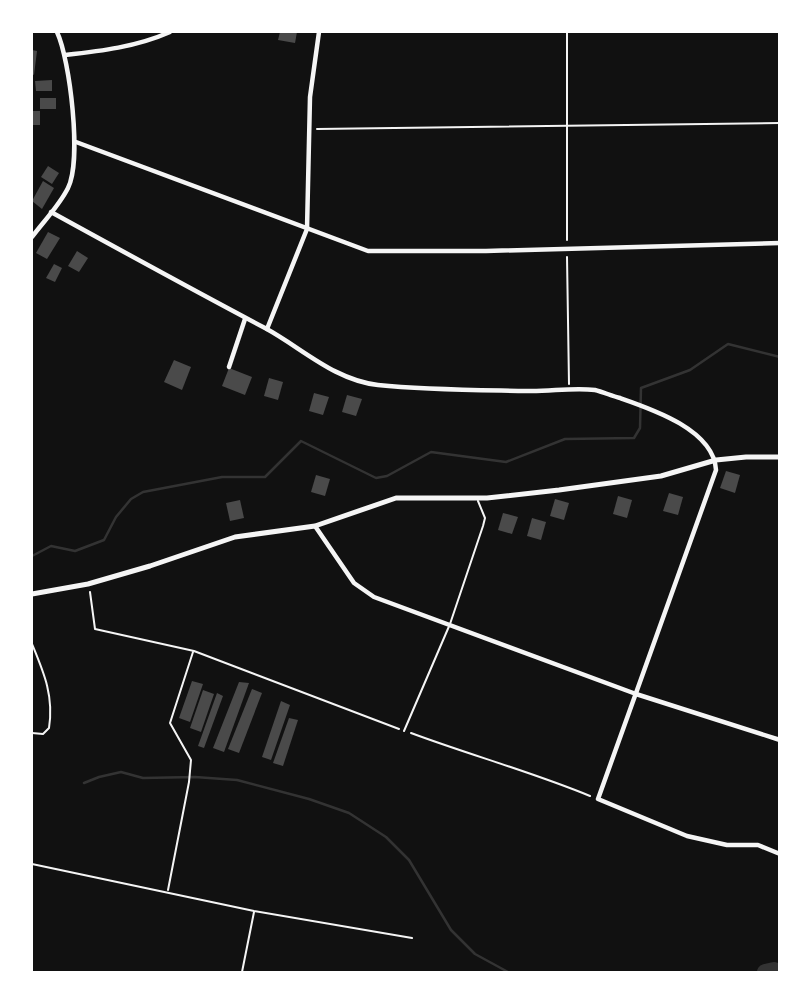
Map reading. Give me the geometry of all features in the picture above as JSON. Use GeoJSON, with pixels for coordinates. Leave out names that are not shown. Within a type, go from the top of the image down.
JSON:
{"type":"FeatureCollection","features":[{"type":"Feature","properties":{"kind":"street"},"geometry":{"type":"LineString","coordinates":[[32,237],[68,187],[73,173],[76,142],[65,55],[58,32]]}},
{"type":"Feature","properties":{"kind":"street"},"geometry":{"type":"LineString","coordinates":[[65,55],[134,45],[170,32]]}},
{"type":"Feature","properties":{"kind":"street"},"geometry":{"type":"LineString","coordinates":[[267,329],[307,229],[310,97],[319,32]]}},
{"type":"Feature","properties":{"kind":"street"},"geometry":{"type":"LineString","coordinates":[[76,142],[369,251],[779,243]]}},
{"type":"Feature","properties":{"kind":"street"},"geometry":{"type":"LineString","coordinates":[[51,212],[267,329],[310,358],[353,379],[373,385],[598,391],[650,408],[678,422],[699,437],[716,460],[716,470],[598,799],[687,836],[727,845],[758,845],[779,854]]}},
{"type":"Feature","properties":{"kind":"street"},"geometry":{"type":"LineString","coordinates":[[229,367],[245,319]]}},
{"type":"Feature","properties":{"kind":"street"},"geometry":{"type":"LineString","coordinates":[[32,594],[88,584],[235,537],[315,526],[396,498],[476,497],[617,483],[661,476],[716,460],[779,457]]}},
{"type":"Feature","properties":{"kind":"street"},"geometry":{"type":"LineString","coordinates":[[315,526],[354,583],[374,597],[636,694],[779,740]]}},
{"type":"Feature","properties":{"kind":"lane"},"geometry":{"type":"LineString","coordinates":[[404,730],[450,624],[485,518],[476,497]]}},
{"type":"Feature","properties":{"kind":"path"},"geometry":{"type":"LineString","coordinates":[[567,32],[569,389]]}},
{"type":"Feature","properties":{"kind":"path"},"geometry":{"type":"LineString","coordinates":[[309,130],[779,123]]}},
{"type":"Feature","properties":{"kind":"path"},"geometry":{"type":"LineString","coordinates":[[88,584],[95,629],[194,651],[459,751],[598,799]]}},
{"type":"Feature","properties":{"kind":"path"},"geometry":{"type":"LineString","coordinates":[[32,644],[48,681],[51,702],[49,728],[43,734],[32,733]]}},
{"type":"Feature","properties":{"kind":"path"},"geometry":{"type":"LineString","coordinates":[[167,892],[191,760],[170,723],[194,651]]}},
{"type":"Feature","properties":{"kind":"path"},"geometry":{"type":"LineString","coordinates":[[32,864],[254,911],[412,938]]}},
{"type":"Feature","properties":{"kind":"path"},"geometry":{"type":"LineString","coordinates":[[243,971],[254,911]]}},
{"type":"Feature","properties":{"kind":"building"},"geometry":{"type":"Polygon","coordinates":[[[280,32],[297,32],[295,43],[278,40],[280,32]]]}},
{"type":"Feature","properties":{"kind":"building"},"geometry":{"type":"Polygon","coordinates":[[[32,50],[37,51],[34,75],[32,74],[32,50]]]}},
{"type":"Feature","properties":{"kind":"building"},"geometry":{"type":"Polygon","coordinates":[[[52,80],[52,91],[36,91],[35,81],[52,80]]]}},
{"type":"Feature","properties":{"kind":"building"},"geometry":{"type":"Polygon","coordinates":[[[40,98],[56,98],[56,109],[40,109],[40,98]]]}},
{"type":"Feature","properties":{"kind":"building"},"geometry":{"type":"Polygon","coordinates":[[[32,111],[40,111],[40,125],[32,125],[32,111]]]}},
{"type":"Feature","properties":{"kind":"building"},"geometry":{"type":"Polygon","coordinates":[[[48,166],[59,173],[52,184],[41,177],[48,166]]]}},
{"type":"Feature","properties":{"kind":"building"},"geometry":{"type":"Polygon","coordinates":[[[43,181],[54,188],[42,209],[32,201],[43,181]]]}},
{"type":"Feature","properties":{"kind":"building"},"geometry":{"type":"Polygon","coordinates":[[[48,232],[60,238],[47,259],[36,253],[48,232]]]}},
{"type":"Feature","properties":{"kind":"building"},"geometry":{"type":"Polygon","coordinates":[[[77,251],[88,258],[79,272],[68,266],[77,251]]]}},
{"type":"Feature","properties":{"kind":"building"},"geometry":{"type":"Polygon","coordinates":[[[54,264],[62,268],[55,282],[46,278],[54,264]]]}},
{"type":"Feature","properties":{"kind":"building"},"geometry":{"type":"Polygon","coordinates":[[[174,360],[191,367],[182,390],[164,382],[174,360]]]}},
{"type":"Feature","properties":{"kind":"building"},"geometry":{"type":"Polygon","coordinates":[[[229,368],[252,377],[245,395],[222,386],[229,368]]]}},
{"type":"Feature","properties":{"kind":"building"},"geometry":{"type":"Polygon","coordinates":[[[269,378],[283,382],[278,400],[264,396],[269,378]]]}},
{"type":"Feature","properties":{"kind":"building"},"geometry":{"type":"Polygon","coordinates":[[[314,393],[329,397],[323,415],[309,411],[314,393]]]}},
{"type":"Feature","properties":{"kind":"building"},"geometry":{"type":"Polygon","coordinates":[[[347,395],[362,399],[356,416],[342,412],[347,395]]]}},
{"type":"Feature","properties":{"kind":"building"},"geometry":{"type":"Polygon","coordinates":[[[726,471],[740,475],[735,493],[720,488],[726,471]]]}},
{"type":"Feature","properties":{"kind":"building"},"geometry":{"type":"Polygon","coordinates":[[[316,475],[330,479],[325,496],[311,492],[316,475]]]}},
{"type":"Feature","properties":{"kind":"building"},"geometry":{"type":"Polygon","coordinates":[[[669,493],[683,497],[678,515],[663,511],[669,493]]]}},
{"type":"Feature","properties":{"kind":"building"},"geometry":{"type":"Polygon","coordinates":[[[618,496],[632,500],[627,518],[613,514],[618,496]]]}},
{"type":"Feature","properties":{"kind":"building"},"geometry":{"type":"Polygon","coordinates":[[[555,499],[569,503],[564,520],[550,516],[555,499]]]}},
{"type":"Feature","properties":{"kind":"building"},"geometry":{"type":"Polygon","coordinates":[[[240,500],[244,518],[230,521],[226,503],[240,500]]]}},
{"type":"Feature","properties":{"kind":"building"},"geometry":{"type":"Polygon","coordinates":[[[503,513],[518,517],[512,534],[498,530],[503,513]]]}},
{"type":"Feature","properties":{"kind":"building"},"geometry":{"type":"Polygon","coordinates":[[[532,518],[546,522],[541,540],[527,536],[532,518]]]}},
{"type":"Feature","properties":{"kind":"building"},"geometry":{"type":"Polygon","coordinates":[[[192,681],[203,684],[190,722],[179,718],[192,681]]]}},
{"type":"Feature","properties":{"kind":"building"},"geometry":{"type":"Polygon","coordinates":[[[239,682],[249,683],[224,752],[213,748],[239,682]]]}},
{"type":"Feature","properties":{"kind":"building"},"geometry":{"type":"Polygon","coordinates":[[[252,689],[262,693],[239,753],[228,749],[252,689]]]}},
{"type":"Feature","properties":{"kind":"building"},"geometry":{"type":"Polygon","coordinates":[[[203,690],[214,694],[201,732],[190,728],[203,690]]]}},
{"type":"Feature","properties":{"kind":"building"},"geometry":{"type":"Polygon","coordinates":[[[217,693],[223,696],[204,748],[198,746],[217,693]]]}},
{"type":"Feature","properties":{"kind":"building"},"geometry":{"type":"Polygon","coordinates":[[[281,701],[290,705],[271,760],[262,757],[281,701]]]}},
{"type":"Feature","properties":{"kind":"building"},"geometry":{"type":"Polygon","coordinates":[[[289,718],[298,720],[283,766],[273,763],[289,718]]]}},
{"type":"Feature","properties":{"kind":"waterway"},"geometry":{"type":"LineString","coordinates":[[32,556],[51,546],[75,551],[104,540],[116,517],[131,499],[143,492],[222,477],[265,477],[301,441],[376,478],[387,476],[431,452],[506,462],[565,439],[634,438],[640,428],[641,388],[690,370],[728,344],[780,357]]}},
{"type":"Feature","properties":{"kind":"waterway"},"geometry":{"type":"LineString","coordinates":[[84,783],[121,772],[143,778],[195,777],[237,780],[309,799],[349,813],[386,837],[409,860],[451,930],[475,954],[508,972]]}},
{"type":"Feature","properties":{"kind":"waterway"},"geometry":{"type":"LineString","coordinates":[[765,972],[778,972]]}}]}
